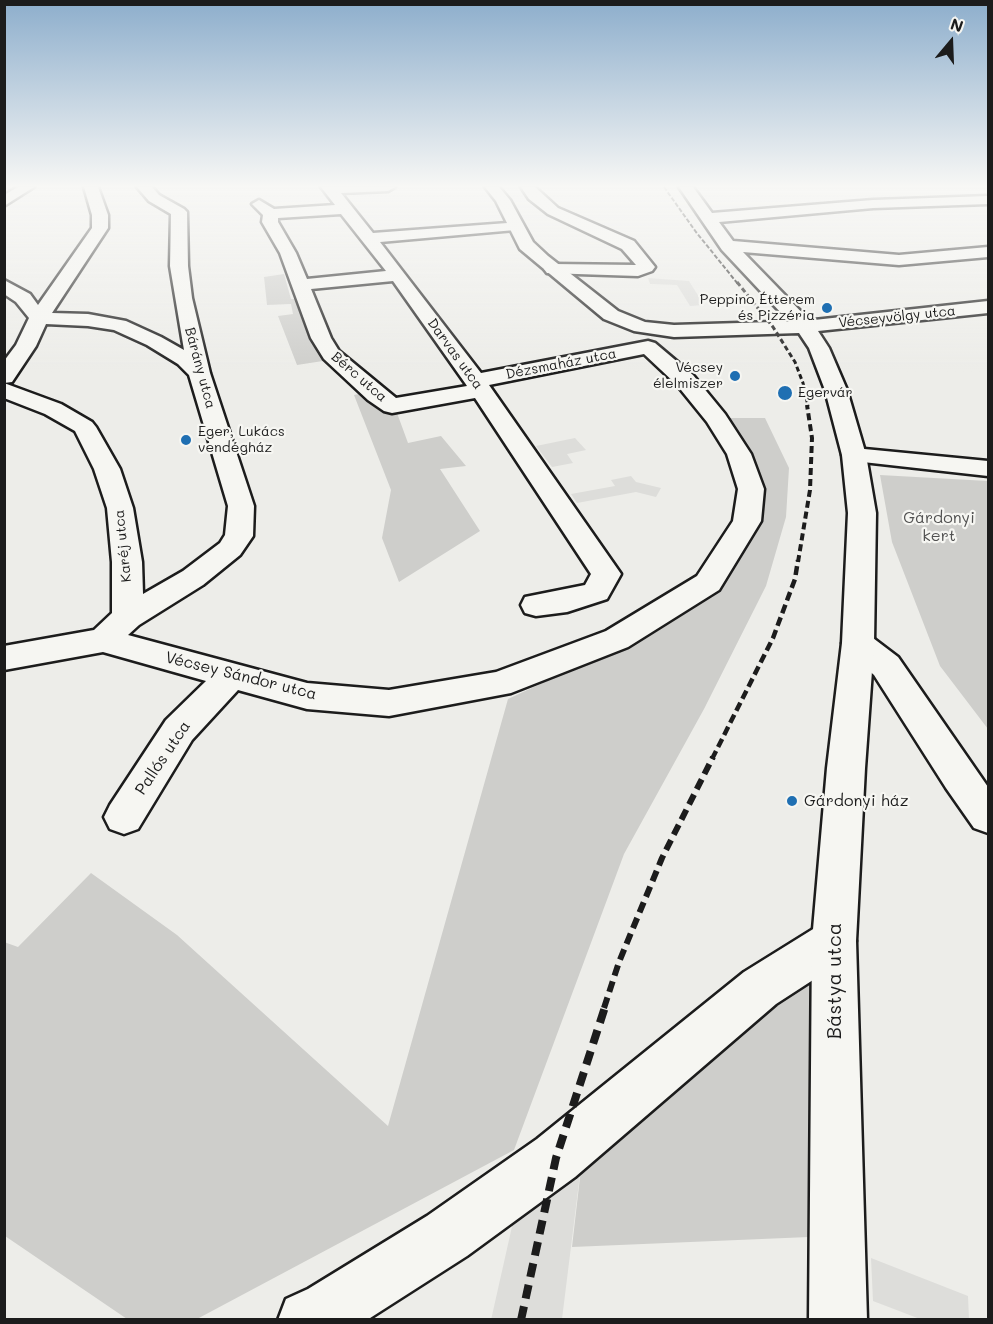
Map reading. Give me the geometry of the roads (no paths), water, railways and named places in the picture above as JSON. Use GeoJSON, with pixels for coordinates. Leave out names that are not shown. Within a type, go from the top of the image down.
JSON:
{"type":"FeatureCollection","features":[{"type":"Feature","properties":{"kind":"street"},"geometry":{"type":"LineString","coordinates":[[4,377],[26,346],[39,318],[86,249]]}},
{"type":"Feature","properties":{"kind":"street","name":"Bárány utca"},"geometry":{"type":"LineString","coordinates":[[103,640],[128,617],[193,578],[230,549],[239,536],[241,506],[199,374],[183,298],[179,249]]}},
{"type":"Feature","properties":{"kind":"street","name":"Bérc utca"},"geometry":{"type":"LineString","coordinates":[[286,249],[321,338],[331,356],[392,406],[478,386]]}},
{"type":"Feature","properties":{"kind":"street","name":"Darvas utca"},"geometry":{"type":"LineString","coordinates":[[377,249],[478,386],[576,526],[606,574],[596,592],[567,601],[536,605]]}},
{"type":"Feature","properties":{"kind":"street","name":"Vécsey Sándor utca"},"geometry":{"type":"LineString","coordinates":[[4,658],[103,640],[307,696],[389,703],[499,684],[617,639],[708,583],[747,521],[751,489],[739,454],[717,419],[653,338],[611,315],[530,249]]}},
{"type":"Feature","properties":{"kind":"street"},"geometry":{"type":"LineString","coordinates":[[553,269],[638,271],[646,267],[631,249]]}},
{"type":"Feature","properties":{"kind":"street"},"geometry":{"type":"LineString","coordinates":[[731,249],[805,327]]}},
{"type":"Feature","properties":{"kind":"street"},"geometry":{"type":"LineString","coordinates":[[762,249],[898,260],[988,252]]}},
{"type":"Feature","properties":{"kind":"street"},"geometry":{"type":"LineString","coordinates":[[300,285],[398,275]]}},
{"type":"Feature","properties":{"kind":"street"},"geometry":{"type":"LineString","coordinates":[[4,285],[14,299],[39,318],[88,320],[119,326],[154,341],[184,360],[199,374]]}},
{"type":"Feature","properties":{"kind":"street","name":"Vécseyvölgy utca"},"geometry":{"type":"LineString","coordinates":[[653,338],[805,327],[988,308]]}},
{"type":"Feature","properties":{"kind":"street","name":"Bástya utca"},"geometry":{"type":"LineString","coordinates":[[805,327],[819,348],[836,390],[854,455],[862,513],[858,643],[846,768],[834,941],[838,1320]]}},
{"type":"Feature","properties":{"kind":"street","name":"Dézsmaház utca"},"geometry":{"type":"LineString","coordinates":[[478,386],[653,338]]}},
{"type":"Feature","properties":{"kind":"street","name":"Karéj utca"},"geometry":{"type":"LineString","coordinates":[[4,390],[53,409],[84,427],[94,444],[107,469],[120,508],[127,562],[128,617]]}},
{"type":"Feature","properties":{"kind":"street"},"geometry":{"type":"LineString","coordinates":[[854,455],[988,469]]}},
{"type":"Feature","properties":{"kind":"street"},"geometry":{"type":"LineString","coordinates":[[858,643],[886,666],[959,777],[988,816]]}},
{"type":"Feature","properties":{"kind":"street","name":"Pallós utca"},"geometry":{"type":"LineString","coordinates":[[124,818],[179,730],[231,676]]}},
{"type":"Feature","properties":{"kind":"street"},"geometry":{"type":"LineString","coordinates":[[306,1320],[329,1310],[447,1236],[556,1158],[760,988],[834,941]]}},
{"type":"Feature","properties":{"kind":"railway"},"geometry":{"type":"LineString","coordinates":[[710,249],[738,284]]}},
{"type":"Feature","properties":{"kind":"railway"},"geometry":{"type":"LineString","coordinates":[[737,282],[773,327],[795,362],[808,406]]}},
{"type":"Feature","properties":{"kind":"railway"},"geometry":{"type":"LineString","coordinates":[[798,562],[810,490],[812,438],[807,405]]}},
{"type":"Feature","properties":{"kind":"railway"},"geometry":{"type":"LineString","coordinates":[[712,759],[773,638],[795,579],[798,560]]}},
{"type":"Feature","properties":{"kind":"railway"},"geometry":{"type":"LineString","coordinates":[[604,1008],[619,962],[662,858],[713,757]]}},
{"type":"Feature","properties":{"kind":"railway"},"geometry":{"type":"LineString","coordinates":[[521,1320],[556,1158],[605,1007]]}},
{"type":"Feature","properties":{"kind":"place","name":"Peppino Étterem és Pizzéria"},"geometry":{"type":"Point","coordinates":[827,308]}},
{"type":"Feature","properties":{"kind":"place","name":"Vécsey élelmiszer"},"geometry":{"type":"Point","coordinates":[735,376]}},
{"type":"Feature","properties":{"kind":"place","name":"Egervár"},"geometry":{"type":"Point","coordinates":[785,393]}},
{"type":"Feature","properties":{"kind":"place","name":"Eger, Lukács vendégház"},"geometry":{"type":"Point","coordinates":[186,440]}},
{"type":"Feature","properties":{"kind":"place","name":"Gárdonyi ház"},"geometry":{"type":"Point","coordinates":[792,801]}},
{"type":"Feature","properties":{"kind":"park label","name":"Gárdonyi kert"},"geometry":{"type":"Point","coordinates":[939,527]}}]}
